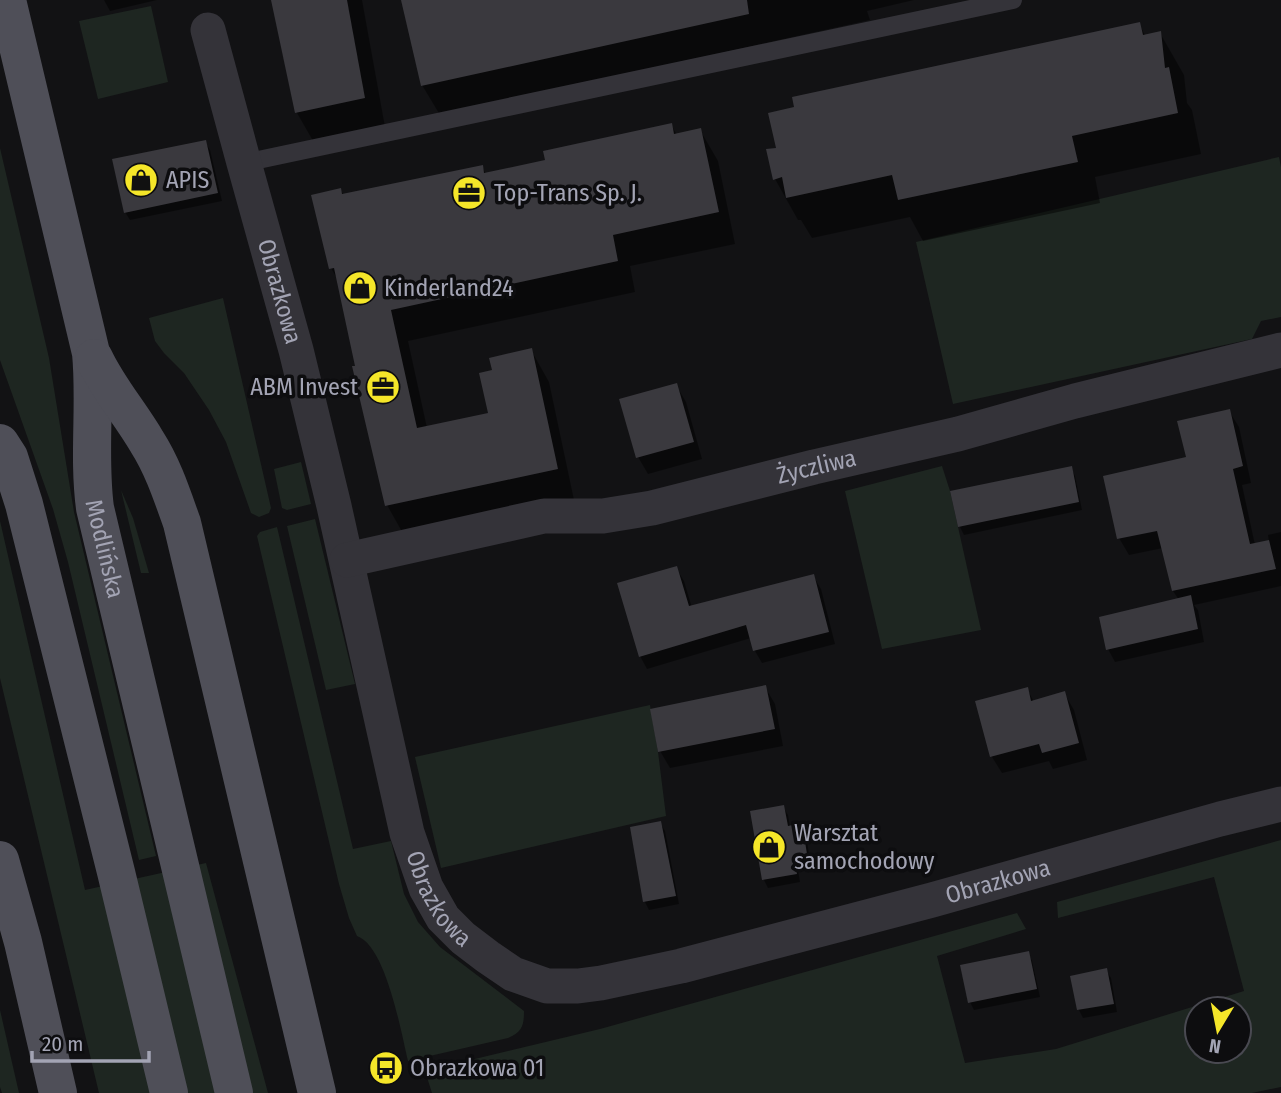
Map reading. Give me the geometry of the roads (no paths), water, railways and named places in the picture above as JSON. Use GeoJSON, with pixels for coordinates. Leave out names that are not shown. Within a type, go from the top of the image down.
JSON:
{"type":"FeatureCollection","features":[{"type":"Feature","properties":{"kind":"main road","name":"Modlińska"},"geometry":{"type":"LineString","coordinates":[[7,0],[91,352],[91,481],[94,508],[234,1093]]}},
{"type":"Feature","properties":{"kind":"main road"},"geometry":{"type":"LineString","coordinates":[[91,352],[106,382],[160,464],[182,523],[317,1093]]}},
{"type":"Feature","properties":{"kind":"main road"},"geometry":{"type":"LineString","coordinates":[[0,443],[9,457],[24,504],[169,1093]]}},
{"type":"Feature","properties":{"kind":"main road"},"geometry":{"type":"LineString","coordinates":[[0,860],[17,943],[58,1093]]}},
{"type":"Feature","properties":{"kind":"street","name":"Obrazkowa"},"geometry":{"type":"LineString","coordinates":[[208,30],[296,350],[347,560],[407,833],[426,888],[443,918],[463,939],[513,974],[547,986],[578,986],[681,966],[1281,804]]}},
{"type":"Feature","properties":{"kind":"street","name":"Życzliwa"},"geometry":{"type":"LineString","coordinates":[[347,560],[544,516],[603,516],[652,508],[958,434],[1075,401],[1281,350]]}},
{"type":"Feature","properties":{"kind":"lane"},"geometry":{"type":"LineString","coordinates":[[244,163],[1013,0]]}},
{"type":"Feature","properties":{"kind":"place","name":"APIS"},"geometry":{"type":"Point","coordinates":[141,180]}},
{"type":"Feature","properties":{"kind":"place","name":"Top-Trans Sp. J."},"geometry":{"type":"Point","coordinates":[469,193]}},
{"type":"Feature","properties":{"kind":"place","name":"Kinderland24"},"geometry":{"type":"Point","coordinates":[360,288]}},
{"type":"Feature","properties":{"kind":"place","name":"ABM Invest"},"geometry":{"type":"Point","coordinates":[383,387]}},
{"type":"Feature","properties":{"kind":"place","name":"Warsztat samochodowy"},"geometry":{"type":"Point","coordinates":[769,847]}},
{"type":"Feature","properties":{"kind":"place","name":"Obrazkowa 01"},"geometry":{"type":"Point","coordinates":[386,1068]}}]}
